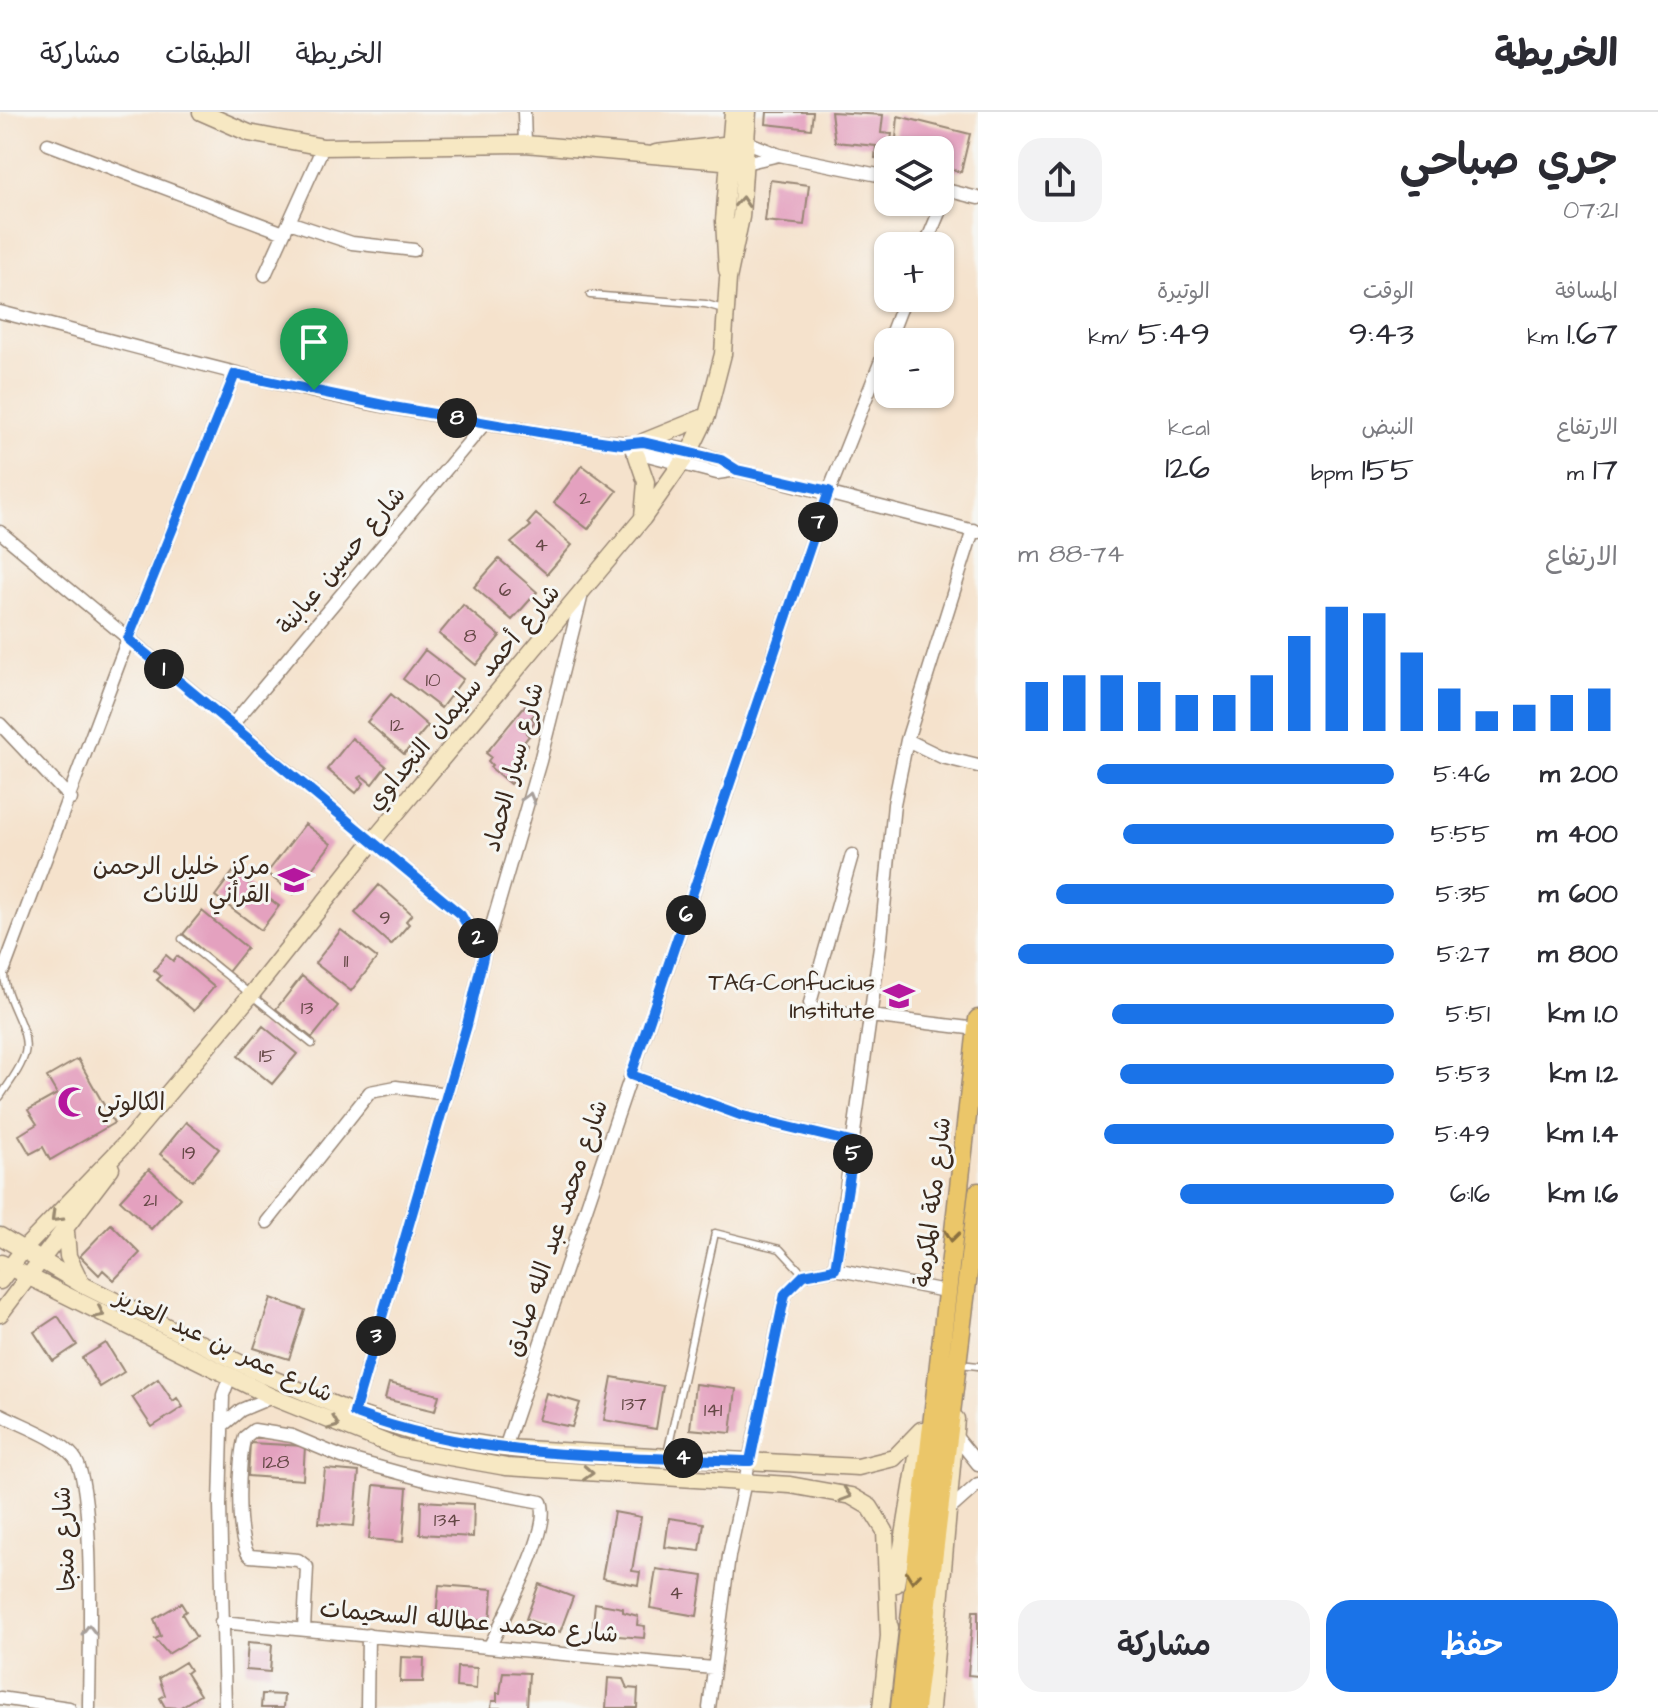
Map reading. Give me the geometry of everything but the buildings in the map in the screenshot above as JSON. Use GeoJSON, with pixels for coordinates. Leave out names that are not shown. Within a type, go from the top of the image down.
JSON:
{"type":"FeatureCollection","features":[{"type":"Feature","properties":{"kind":"main road","name":"شارع مكة المكرمة"},"geometry":{"type":"LineString","coordinates":[[915,1708],[945,1388],[945,1291],[977,1024]]}},
{"type":"Feature","properties":{"kind":"main road","name":"شارع مكة المكرمة"},"geometry":{"type":"LineString","coordinates":[[900,1708],[945,1388],[957,1364],[978,1192]]}},
{"type":"Feature","properties":{"kind":"street"},"geometry":{"type":"LineString","coordinates":[[201,112],[277,141],[323,147],[525,144],[654,153],[736,164],[779,155]]}},
{"type":"Feature","properties":{"kind":"street"},"geometry":{"type":"LineString","coordinates":[[524,112],[525,144]]}},
{"type":"Feature","properties":{"kind":"street"},"geometry":{"type":"LineString","coordinates":[[733,112],[729,144],[736,164]]}},
{"type":"Feature","properties":{"kind":"street"},"geometry":{"type":"LineString","coordinates":[[736,164],[747,142],[748,112]]}},
{"type":"Feature","properties":{"kind":"street"},"geometry":{"type":"LineString","coordinates":[[654,153],[747,142],[779,155],[874,174]]}},
{"type":"Feature","properties":{"kind":"street"},"geometry":{"type":"LineString","coordinates":[[48,144],[286,228],[352,243],[414,250]]}},
{"type":"Feature","properties":{"kind":"street"},"geometry":{"type":"LineString","coordinates":[[265,275],[323,147]]}},
{"type":"Feature","properties":{"kind":"street","name":"شارع أحمد سليمان النجداوي"},"geometry":{"type":"LineString","coordinates":[[3,1270],[127,1142],[250,996],[373,841],[643,518],[690,451],[707,416],[723,354],[728,279],[724,221],[736,164]]}},
{"type":"Feature","properties":{"kind":"street"},"geometry":{"type":"LineString","coordinates":[[954,192],[978,198]]}},
{"type":"Feature","properties":{"kind":"street"},"geometry":{"type":"LineString","coordinates":[[0,312],[235,374],[485,423],[622,444],[680,465],[717,473],[737,470]]}},
{"type":"Feature","properties":{"kind":"street"},"geometry":{"type":"LineString","coordinates":[[2,967],[71,799],[128,639],[235,374]]}},
{"type":"Feature","properties":{"kind":"street","name":"شارع محمد عبد الله صادق"},"geometry":{"type":"LineString","coordinates":[[505,1448],[829,491],[874,377]]}},
{"type":"Feature","properties":{"kind":"street"},"geometry":{"type":"LineString","coordinates":[[640,449],[707,416]]}},
{"type":"Feature","properties":{"kind":"street","name":"شارع حسين عبابنة"},"geometry":{"type":"LineString","coordinates":[[232,725],[485,423]]}},
{"type":"Feature","properties":{"kind":"street"},"geometry":{"type":"LineString","coordinates":[[640,449],[690,451],[721,460],[737,470],[829,491],[975,531],[907,740],[894,804],[855,1143],[835,1269]]}},
{"type":"Feature","properties":{"kind":"street"},"geometry":{"type":"LineString","coordinates":[[640,449],[646,482],[643,518]]}},
{"type":"Feature","properties":{"kind":"street"},"geometry":{"type":"LineString","coordinates":[[0,532],[461,915],[484,953]]}},
{"type":"Feature","properties":{"kind":"street","name":"شارع سيار الحماد"},"geometry":{"type":"LineString","coordinates":[[354,1413],[540,761],[583,591]]}},
{"type":"Feature","properties":{"kind":"street"},"geometry":{"type":"LineString","coordinates":[[0,724],[71,799]]}},
{"type":"Feature","properties":{"kind":"street"},"geometry":{"type":"LineString","coordinates":[[907,740],[942,757],[978,766]]}},
{"type":"Feature","properties":{"kind":"street"},"geometry":{"type":"LineString","coordinates":[[852,855],[810,1003],[816,1011],[977,1024]]}},
{"type":"Feature","properties":{"kind":"street"},"geometry":{"type":"LineString","coordinates":[[631,1075],[743,1116],[855,1143]]}},
{"type":"Feature","properties":{"kind":"street"},"geometry":{"type":"LineString","coordinates":[[267,1222],[370,1092],[396,1087],[447,1094]]}},
{"type":"Feature","properties":{"kind":"street","name":"شارع أحمد سليمان النجداوي"},"geometry":{"type":"LineString","coordinates":[[0,1314],[66,1232],[127,1142]]}},
{"type":"Feature","properties":{"kind":"street"},"geometry":{"type":"LineString","coordinates":[[66,1232],[68,1256],[81,1284]]}},
{"type":"Feature","properties":{"kind":"street","name":"شارع عمر بن عبد العزيز"},"geometry":{"type":"LineString","coordinates":[[0,1236],[81,1284],[266,1376],[354,1413],[430,1437],[505,1448],[872,1466],[894,1458],[921,1430]]}},
{"type":"Feature","properties":{"kind":"street"},"geometry":{"type":"LineString","coordinates":[[709,1708],[729,1556],[779,1309],[785,1294],[804,1275],[835,1269],[945,1291]]}},
{"type":"Feature","properties":{"kind":"street","name":"شارع عمر بن عبد العزيز"},"geometry":{"type":"LineString","coordinates":[[3,1270],[29,1279],[272,1397],[399,1448],[464,1462],[543,1470],[745,1482],[836,1491],[870,1507],[882,1522],[886,1540],[889,1636]]}},
{"type":"Feature","properties":{"kind":"street"},"geometry":{"type":"LineString","coordinates":[[225,1708],[221,1622],[222,1426],[223,1395],[230,1376]]}},
{"type":"Feature","properties":{"kind":"street","name":"شارع مكة المكرمة"},"geometry":{"type":"LineString","coordinates":[[881,1708],[921,1430],[945,1388]]}},
{"type":"Feature","properties":{"kind":"street","name":"شارع مكة المكرمة"},"geometry":{"type":"LineString","coordinates":[[931,1708],[957,1438],[945,1388]]}},
{"type":"Feature","properties":{"kind":"street"},"geometry":{"type":"LineString","coordinates":[[222,1426],[241,1410],[272,1397]]}},
{"type":"Feature","properties":{"kind":"street","name":"شارع منجا"},"geometry":{"type":"LineString","coordinates":[[0,1414],[64,1448],[81,1468],[89,1600],[89,1708]]}},
{"type":"Feature","properties":{"kind":"street"},"geometry":{"type":"LineString","coordinates":[[304,1629],[307,1567],[298,1560],[250,1556],[244,1549],[242,1452],[245,1437],[254,1430],[292,1436],[342,1457],[429,1481],[541,1502],[544,1513],[537,1538],[490,1646]]}},
{"type":"Feature","properties":{"kind":"street"},"geometry":{"type":"LineString","coordinates":[[957,1438],[978,1464]]}},
{"type":"Feature","properties":{"kind":"street"},"geometry":{"type":"LineString","coordinates":[[950,1509],[978,1484]]}},
{"type":"Feature","properties":{"kind":"street","name":"شارع محمد عطالله السحيمات"},"geometry":{"type":"LineString","coordinates":[[221,1622],[713,1668]]}},
{"type":"Feature","properties":{"kind":"street"},"geometry":{"type":"LineString","coordinates":[[367,1708],[368,1635]]}},
{"type":"Feature","properties":{"kind":"street"},"geometry":{"type":"LineString","coordinates":[[0,1698],[69,1708]]}},
{"type":"Feature","properties":{"kind":"lane"},"geometry":{"type":"LineString","coordinates":[[590,295],[706,304],[726,310]]}},
{"type":"Feature","properties":{"kind":"lane"},"geometry":{"type":"LineString","coordinates":[[182,939],[312,1044]]}},
{"type":"Feature","properties":{"kind":"lane"},"geometry":{"type":"LineString","coordinates":[[0,1097],[26,1051],[26,1041],[6,993],[2,967]]}},
{"type":"Feature","properties":{"kind":"lane"},"geometry":{"type":"LineString","coordinates":[[666,1457],[715,1233],[780,1249],[804,1275]]}},
{"type":"Feature","properties":{"kind":"lane"},"geometry":{"type":"LineString","coordinates":[[957,1364],[978,1366]]}},
{"type":"Feature","properties":{"kind":"place","name":"مركز خليل الرحمن القرأني للاناث"},"geometry":{"type":"Point","coordinates":[294,880]}},
{"type":"Feature","properties":{"kind":"place","name":"TAG-Confucius Institute"},"geometry":{"type":"Point","coordinates":[899,996]}},
{"type":"Feature","properties":{"kind":"place","name":"الكالوتي"},"geometry":{"type":"Point","coordinates":[73,1102]}},
{"type":"Feature","properties":{"kind":"route"},"geometry":{"type":"LineString","coordinates":[[235,374],[314,390],[551,434],[622,444],[643,442],[690,451],[721,460],[737,470],[829,491],[631,1075],[743,1116],[855,1143],[835,1269],[804,1275],[785,1294],[779,1309],[750,1461],[505,1448],[441,1440],[354,1413],[467,1025],[484,953],[478,938],[461,915],[128,639],[235,374]]}}]}
